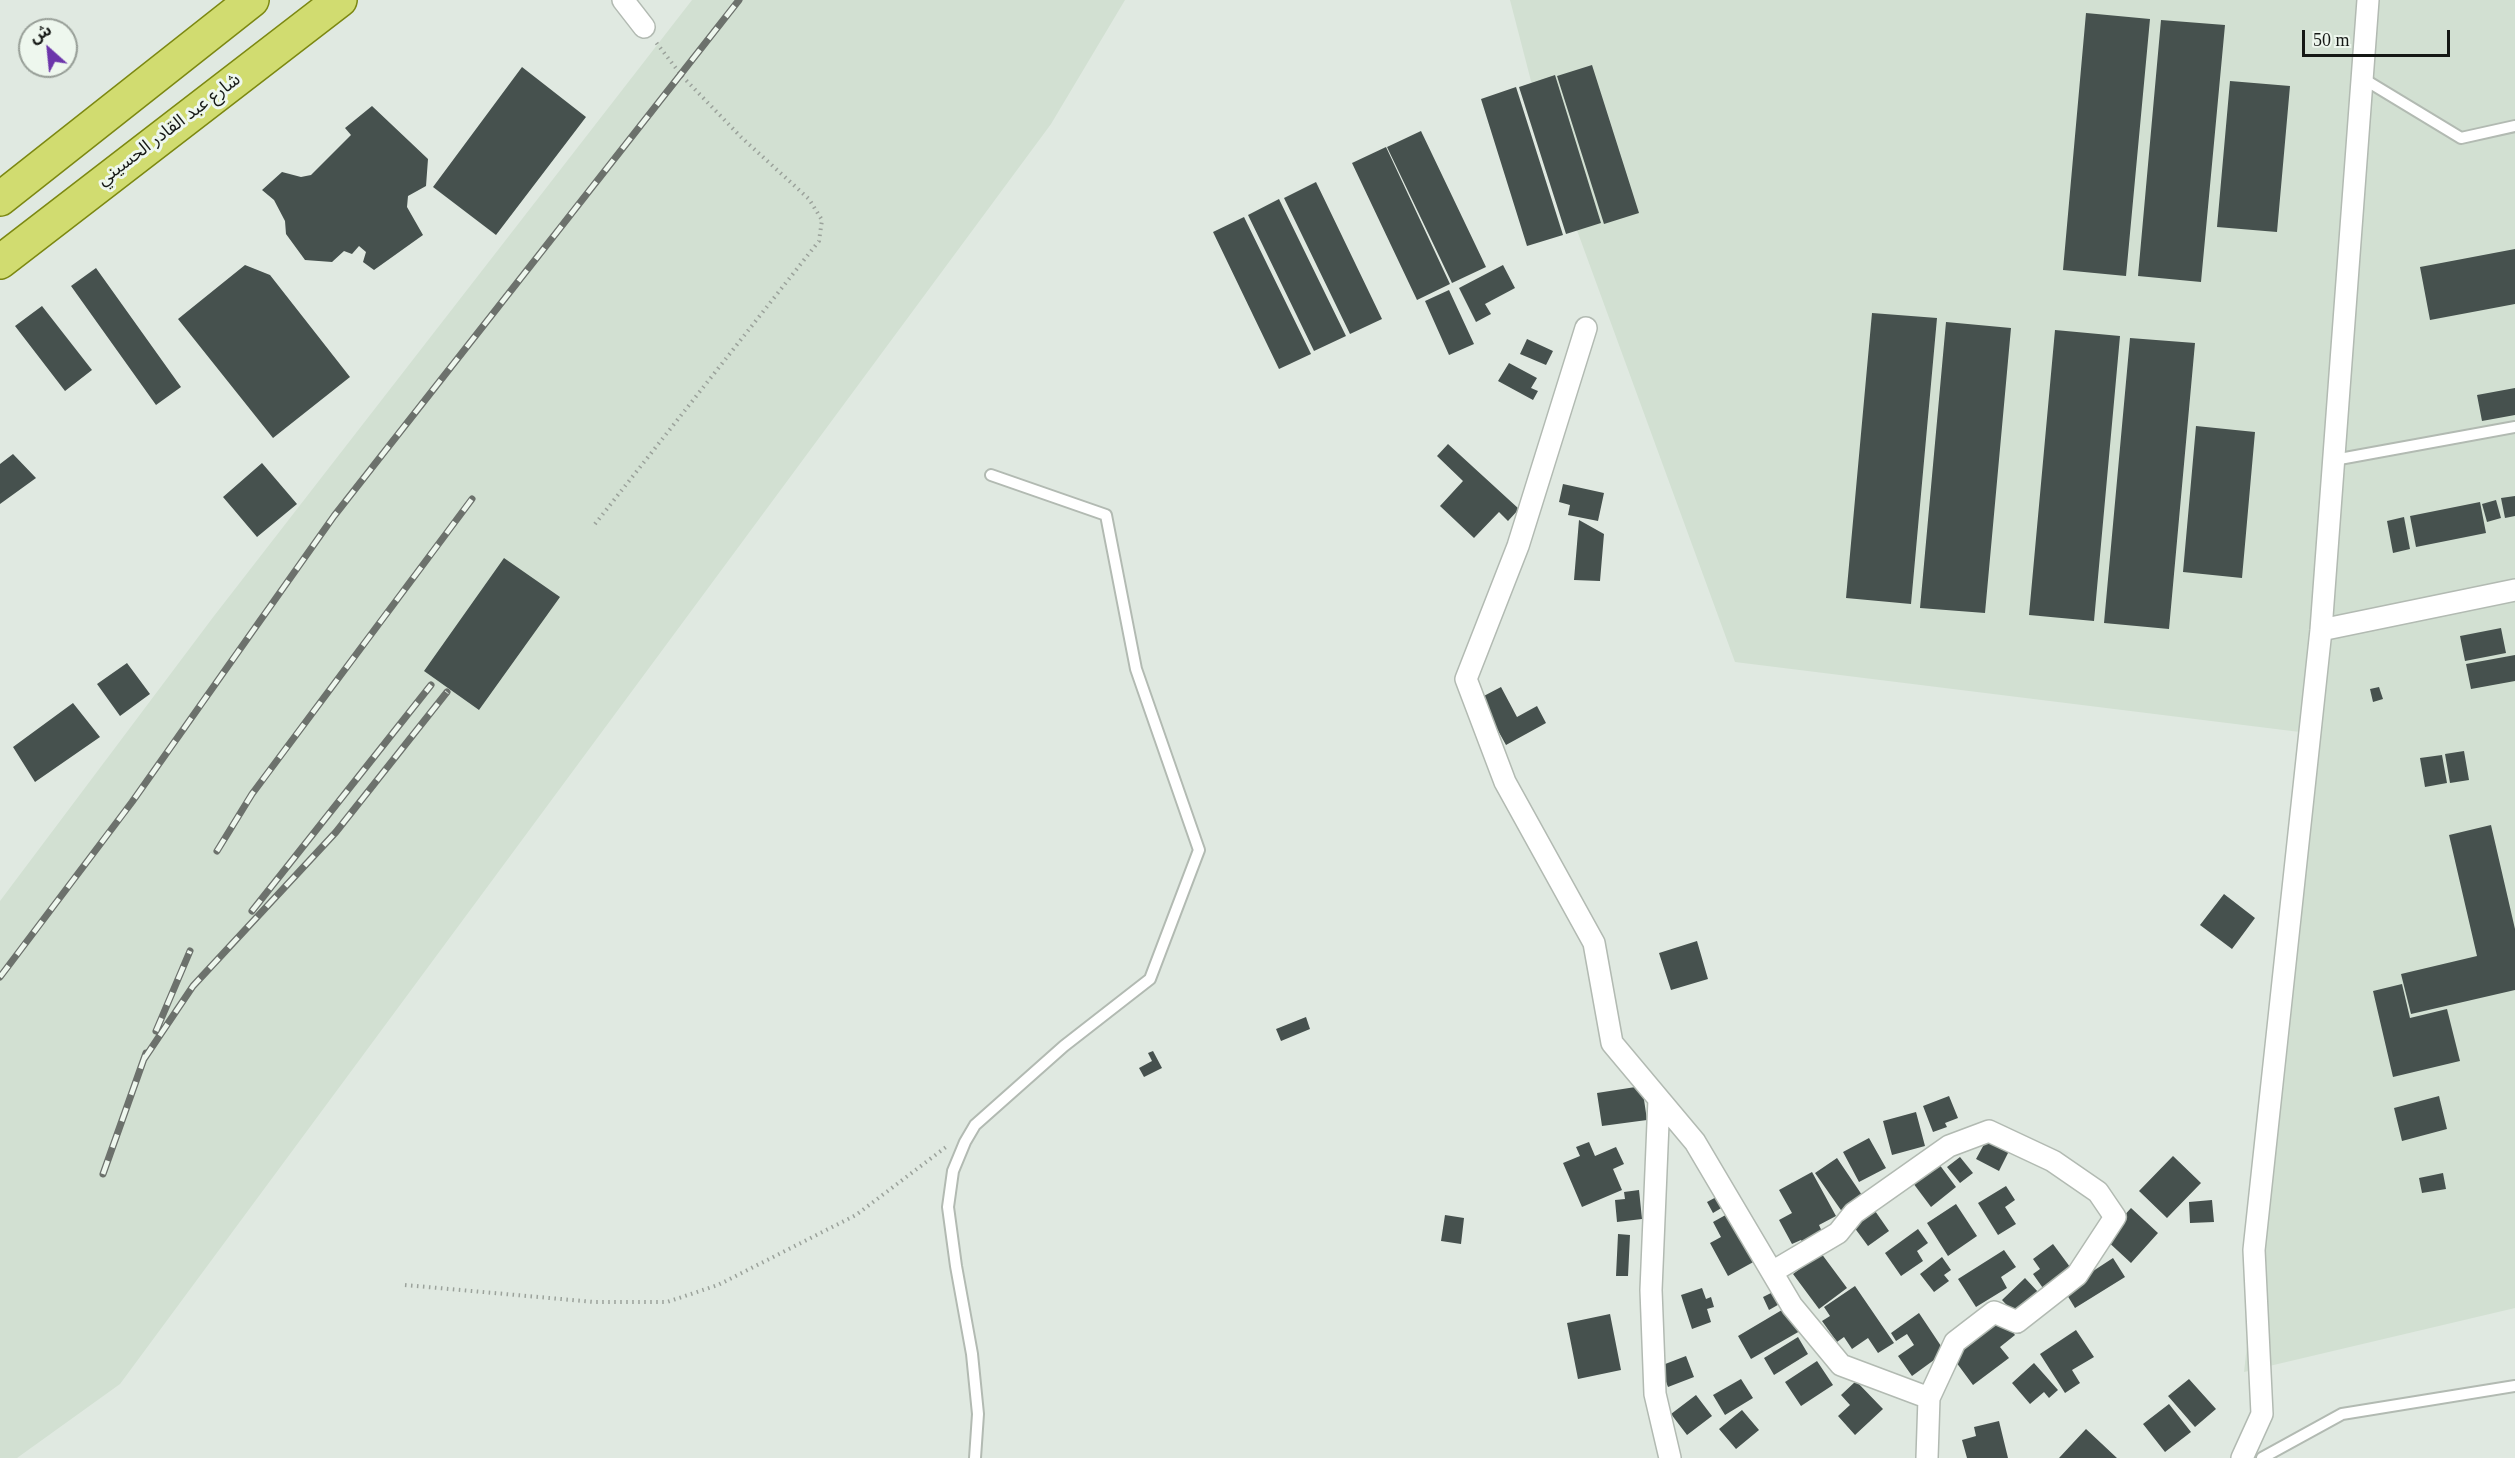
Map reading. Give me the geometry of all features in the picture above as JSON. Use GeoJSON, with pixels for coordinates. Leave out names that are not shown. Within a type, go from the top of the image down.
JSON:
{"type":"FeatureCollection","features":[{"type":"Feature","properties":{"kind":"main road"},"geometry":{"type":"LineString","coordinates":[[0,199],[252,0]]}},
{"type":"Feature","properties":{"kind":"main road","name":"شارع عبد القادر الحسيني"},"geometry":{"type":"LineString","coordinates":[[0,262],[340,0]]}},
{"type":"Feature","properties":{"kind":"street"},"geometry":{"type":"LineString","coordinates":[[623,0],[644,27]]}},
{"type":"Feature","properties":{"kind":"street"},"geometry":{"type":"LineString","coordinates":[[2242,1458],[2262,1414],[2254,1250],[2321,630],[2367,0]]}},
{"type":"Feature","properties":{"kind":"street"},"geometry":{"type":"LineString","coordinates":[[1586,328],[1518,546],[1466,679],[1505,782],[1594,943],[1612,1043],[1695,1142],[1791,1306],[1841,1365],[1929,1398]]}},
{"type":"Feature","properties":{"kind":"street"},"geometry":{"type":"LineString","coordinates":[[2321,630],[2515,590]]}},
{"type":"Feature","properties":{"kind":"street"},"geometry":{"type":"LineString","coordinates":[[1659,1099],[1651,1290],[1654,1394],[1670,1458]]}},
{"type":"Feature","properties":{"kind":"street"},"geometry":{"type":"LineString","coordinates":[[1772,1272],[1838,1233],[1854,1213],[1949,1146],[1989,1131],[2053,1161],[2098,1192],[2115,1217],[2077,1275],[2017,1322],[1994,1312],[1955,1342],[1929,1398],[1927,1458]]}},
{"type":"Feature","properties":{"kind":"lane"},"geometry":{"type":"LineString","coordinates":[[2362,77],[2461,138],[2515,126]]}},
{"type":"Feature","properties":{"kind":"lane"},"geometry":{"type":"LineString","coordinates":[[2334,460],[2515,428]]}},
{"type":"Feature","properties":{"kind":"lane"},"geometry":{"type":"LineString","coordinates":[[975,1458],[978,1414],[972,1354],[948,1207],[953,1171],[964,1143],[975,1125],[1064,1046],[1150,980],[1199,850],[1136,669],[1106,515],[992,475]]}},
{"type":"Feature","properties":{"kind":"lane"},"geometry":{"type":"LineString","coordinates":[[2262,1458],[2342,1414],[2515,1386]]}},
{"type":"Feature","properties":{"kind":"path"},"geometry":{"type":"LineString","coordinates":[[595,524],[819,240],[822,220],[809,199],[741,137],[682,76],[644,27]]}},
{"type":"Feature","properties":{"kind":"path"},"geometry":{"type":"LineString","coordinates":[[405,1285],[594,1302],[667,1302],[718,1285],[856,1215],[975,1125]]}},
{"type":"Feature","properties":{"kind":"shaded area"},"geometry":{"type":"Polygon","coordinates":[[[692,0],[1125,0],[1051,124],[120,1384],[17,1458],[0,1458],[0,901],[214,616],[692,0]]]}},
{"type":"Feature","properties":{"kind":"shaded area"},"geometry":{"type":"Polygon","coordinates":[[[1510,0],[2515,0],[2515,1308],[2244,1372],[2316,734],[1735,662],[1552,162],[1510,0]]]}},
{"type":"Feature","properties":{"kind":"building"},"geometry":{"type":"Polygon","coordinates":[[[2086,13],[2150,19],[2126,276],[2063,270],[2086,13]]]}},
{"type":"Feature","properties":{"kind":"building"},"geometry":{"type":"Polygon","coordinates":[[[2161,20],[2225,25],[2201,282],[2138,276],[2161,20]]]}},
{"type":"Feature","properties":{"kind":"building"},"geometry":{"type":"Polygon","coordinates":[[[1592,65],[1639,213],[1604,224],[1557,76],[1592,65]]]}},
{"type":"Feature","properties":{"kind":"building"},"geometry":{"type":"Polygon","coordinates":[[[522,67],[586,117],[496,235],[433,187],[522,67]]]}},
{"type":"Feature","properties":{"kind":"building"},"geometry":{"type":"Polygon","coordinates":[[[1555,75],[1601,223],[1566,234],[1519,87],[1555,75]]]}},
{"type":"Feature","properties":{"kind":"building"},"geometry":{"type":"Polygon","coordinates":[[[2230,81],[2290,86],[2277,232],[2217,227],[2230,81]]]}},
{"type":"Feature","properties":{"kind":"building"},"geometry":{"type":"Polygon","coordinates":[[[1516,87],[1563,235],[1527,246],[1481,99],[1516,87]]]}},
{"type":"Feature","properties":{"kind":"building"},"geometry":{"type":"Polygon","coordinates":[[[372,106],[428,159],[426,186],[408,196],[407,207],[423,235],[374,270],[363,262],[366,252],[359,246],[352,254],[344,251],[332,262],[305,260],[286,234],[285,221],[274,200],[262,190],[282,172],[301,177],[311,175],[351,135],[345,128],[372,106]]]}},
{"type":"Feature","properties":{"kind":"building"},"geometry":{"type":"Polygon","coordinates":[[[1421,131],[1486,267],[1452,283],[1387,147],[1421,131]]]}},
{"type":"Feature","properties":{"kind":"building"},"geometry":{"type":"Polygon","coordinates":[[[1386,147],[1450,284],[1417,300],[1352,163],[1386,147]]]}},
{"type":"Feature","properties":{"kind":"building"},"geometry":{"type":"Polygon","coordinates":[[[1316,182],[1382,319],[1350,334],[1284,198],[1316,182]]]}},
{"type":"Feature","properties":{"kind":"building"},"geometry":{"type":"Polygon","coordinates":[[[1279,199],[1346,336],[1314,351],[1248,215],[1279,199]]]}},
{"type":"Feature","properties":{"kind":"building"},"geometry":{"type":"Polygon","coordinates":[[[1244,217],[1311,354],[1279,369],[1213,232],[1244,217]]]}},
{"type":"Feature","properties":{"kind":"building"},"geometry":{"type":"Polygon","coordinates":[[[2515,249],[2515,304],[2430,320],[2420,267],[2515,249]]]}},
{"type":"Feature","properties":{"kind":"building"},"geometry":{"type":"Polygon","coordinates":[[[245,265],[270,275],[350,377],[273,438],[178,319],[245,265]]]}},
{"type":"Feature","properties":{"kind":"building"},"geometry":{"type":"Polygon","coordinates":[[[1503,265],[1515,288],[1485,304],[1491,314],[1476,322],[1459,288],[1503,265]]]}},
{"type":"Feature","properties":{"kind":"building"},"geometry":{"type":"Polygon","coordinates":[[[96,268],[181,387],[156,405],[71,286],[96,268]]]}},
{"type":"Feature","properties":{"kind":"building"},"geometry":{"type":"Polygon","coordinates":[[[1449,290],[1474,344],[1449,355],[1425,301],[1449,290]]]}},
{"type":"Feature","properties":{"kind":"building"},"geometry":{"type":"Polygon","coordinates":[[[42,306],[92,370],[65,391],[15,326],[42,306]]]}},
{"type":"Feature","properties":{"kind":"building"},"geometry":{"type":"Polygon","coordinates":[[[1872,313],[1937,318],[1911,604],[1846,598],[1872,313]]]}},
{"type":"Feature","properties":{"kind":"building"},"geometry":{"type":"Polygon","coordinates":[[[1946,322],[2011,328],[1985,613],[1920,608],[1946,322]]]}},
{"type":"Feature","properties":{"kind":"building"},"geometry":{"type":"Polygon","coordinates":[[[2055,330],[2120,336],[2094,621],[2029,615],[2055,330]]]}},
{"type":"Feature","properties":{"kind":"building"},"geometry":{"type":"Polygon","coordinates":[[[2130,338],[2195,343],[2169,629],[2104,623],[2130,338]]]}},
{"type":"Feature","properties":{"kind":"building"},"geometry":{"type":"Polygon","coordinates":[[[1527,339],[1553,351],[1546,365],[1520,354],[1527,339]]]}},
{"type":"Feature","properties":{"kind":"building"},"geometry":{"type":"Polygon","coordinates":[[[1509,363],[1537,378],[1531,388],[1538,391],[1533,400],[1498,381],[1509,363]]]}},
{"type":"Feature","properties":{"kind":"building"},"geometry":{"type":"Polygon","coordinates":[[[2515,388],[2515,415],[2482,421],[2477,395],[2515,388]]]}},
{"type":"Feature","properties":{"kind":"building"},"geometry":{"type":"Polygon","coordinates":[[[2196,426],[2255,432],[2242,578],[2183,572],[2196,426]]]}},
{"type":"Feature","properties":{"kind":"building"},"geometry":{"type":"Polygon","coordinates":[[[1448,444],[1519,509],[1508,521],[1499,512],[1474,538],[1440,506],[1463,481],[1437,456],[1448,444]]]}},
{"type":"Feature","properties":{"kind":"building"},"geometry":{"type":"Polygon","coordinates":[[[13,454],[36,478],[0,504],[0,464],[13,454]]]}},
{"type":"Feature","properties":{"kind":"building"},"geometry":{"type":"Polygon","coordinates":[[[262,463],[297,504],[257,537],[223,497],[262,463]]]}},
{"type":"Feature","properties":{"kind":"building"},"geometry":{"type":"Polygon","coordinates":[[[1563,484],[1604,493],[1598,521],[1568,515],[1570,505],[1559,502],[1563,484]]]}},
{"type":"Feature","properties":{"kind":"building"},"geometry":{"type":"Polygon","coordinates":[[[2515,496],[2515,516],[2505,518],[2501,498],[2515,496]]]}},
{"type":"Feature","properties":{"kind":"building"},"geometry":{"type":"Polygon","coordinates":[[[2496,500],[2501,518],[2487,522],[2482,504],[2496,500]]]}},
{"type":"Feature","properties":{"kind":"building"},"geometry":{"type":"Polygon","coordinates":[[[2480,502],[2486,533],[2416,547],[2410,516],[2480,502]]]}},
{"type":"Feature","properties":{"kind":"building"},"geometry":{"type":"Polygon","coordinates":[[[2404,517],[2410,549],[2393,553],[2387,521],[2404,517]]]}},
{"type":"Feature","properties":{"kind":"building"},"geometry":{"type":"Polygon","coordinates":[[[1579,520],[1604,534],[1600,581],[1574,580],[1579,520]]]}},
{"type":"Feature","properties":{"kind":"building"},"geometry":{"type":"Polygon","coordinates":[[[504,558],[560,597],[479,710],[424,671],[504,558]]]}},
{"type":"Feature","properties":{"kind":"building"},"geometry":{"type":"Polygon","coordinates":[[[2501,628],[2506,653],[2465,661],[2460,636],[2501,628]]]}},
{"type":"Feature","properties":{"kind":"building"},"geometry":{"type":"Polygon","coordinates":[[[2515,655],[2515,681],[2471,689],[2466,664],[2515,655]]]}},
{"type":"Feature","properties":{"kind":"building"},"geometry":{"type":"Polygon","coordinates":[[[127,663],[150,694],[120,716],[97,684],[127,663]]]}},
{"type":"Feature","properties":{"kind":"building"},"geometry":{"type":"Polygon","coordinates":[[[1501,687],[1517,717],[1537,706],[1546,723],[1506,745],[1480,698],[1501,687]]]}},
{"type":"Feature","properties":{"kind":"building"},"geometry":{"type":"Polygon","coordinates":[[[2379,687],[2383,699],[2373,702],[2370,689],[2379,687]]]}},
{"type":"Feature","properties":{"kind":"building"},"geometry":{"type":"Polygon","coordinates":[[[73,703],[100,737],[35,782],[13,747],[73,703]]]}},
{"type":"Feature","properties":{"kind":"building"},"geometry":{"type":"Polygon","coordinates":[[[2464,751],[2469,780],[2450,783],[2445,754],[2464,751]]]}},
{"type":"Feature","properties":{"kind":"building"},"geometry":{"type":"Polygon","coordinates":[[[2442,755],[2447,783],[2425,787],[2420,758],[2442,755]]]}},
{"type":"Feature","properties":{"kind":"building"},"geometry":{"type":"Polygon","coordinates":[[[2491,825],[2515,929],[2515,990],[2411,1014],[2401,974],[2477,956],[2449,835],[2491,825]]]}},
{"type":"Feature","properties":{"kind":"building"},"geometry":{"type":"Polygon","coordinates":[[[2224,894],[2255,918],[2232,949],[2200,925],[2224,894]]]}},
{"type":"Feature","properties":{"kind":"building"},"geometry":{"type":"Polygon","coordinates":[[[1697,941],[1708,979],[1671,990],[1659,953],[1697,941]]]}},
{"type":"Feature","properties":{"kind":"building"},"geometry":{"type":"Polygon","coordinates":[[[2402,984],[2410,1018],[2447,1009],[2460,1061],[2393,1077],[2373,991],[2402,984]]]}},
{"type":"Feature","properties":{"kind":"building"},"geometry":{"type":"Polygon","coordinates":[[[1306,1017],[1310,1029],[1281,1041],[1276,1029],[1306,1017]]]}},
{"type":"Feature","properties":{"kind":"building"},"geometry":{"type":"Polygon","coordinates":[[[1153,1051],[1162,1068],[1144,1077],[1139,1068],[1152,1061],[1148,1053],[1153,1051]]]}},
{"type":"Feature","properties":{"kind":"building"},"geometry":{"type":"Polygon","coordinates":[[[1642,1086],[1647,1120],[1602,1126],[1597,1093],[1642,1086]]]}},
{"type":"Feature","properties":{"kind":"building"},"geometry":{"type":"Polygon","coordinates":[[[1949,1096],[1958,1118],[1945,1123],[1947,1127],[1933,1132],[1923,1106],[1949,1096]]]}},
{"type":"Feature","properties":{"kind":"building"},"geometry":{"type":"Polygon","coordinates":[[[2439,1096],[2447,1129],[2402,1141],[2394,1108],[2439,1096]]]}},
{"type":"Feature","properties":{"kind":"building"},"geometry":{"type":"Polygon","coordinates":[[[1916,1112],[1925,1146],[1892,1155],[1883,1121],[1916,1112]]]}},
{"type":"Feature","properties":{"kind":"building"},"geometry":{"type":"Polygon","coordinates":[[[1988,1137],[2010,1149],[1999,1171],[1976,1159],[1988,1137]]]}},
{"type":"Feature","properties":{"kind":"building"},"geometry":{"type":"Polygon","coordinates":[[[1869,1138],[1886,1168],[1859,1182],[1843,1152],[1869,1138]]]}},
{"type":"Feature","properties":{"kind":"building"},"geometry":{"type":"Polygon","coordinates":[[[1589,1142],[1595,1156],[1616,1147],[1624,1164],[1613,1169],[1622,1190],[1582,1207],[1563,1163],[1580,1156],[1576,1147],[1589,1142]]]}},
{"type":"Feature","properties":{"kind":"building"},"geometry":{"type":"Polygon","coordinates":[[[2173,1156],[2201,1183],[2167,1218],[2139,1191],[2173,1156]]]}},
{"type":"Feature","properties":{"kind":"building"},"geometry":{"type":"Polygon","coordinates":[[[1960,1157],[1973,1173],[1960,1183],[1947,1167],[1960,1157]]]}},
{"type":"Feature","properties":{"kind":"building"},"geometry":{"type":"Polygon","coordinates":[[[1837,1158],[1864,1198],[1843,1213],[1815,1173],[1837,1158]]]}},
{"type":"Feature","properties":{"kind":"building"},"geometry":{"type":"Polygon","coordinates":[[[1939,1164],[1956,1187],[1931,1207],[1913,1183],[1939,1164]]]}},
{"type":"Feature","properties":{"kind":"building"},"geometry":{"type":"Polygon","coordinates":[[[1812,1172],[1836,1216],[1819,1225],[1824,1236],[1805,1246],[1801,1240],[1792,1244],[1779,1220],[1792,1213],[1779,1190],[1812,1172]]]}},
{"type":"Feature","properties":{"kind":"building"},"geometry":{"type":"Polygon","coordinates":[[[2443,1173],[2446,1189],[2422,1193],[2419,1178],[2443,1173]]]}},
{"type":"Feature","properties":{"kind":"building"},"geometry":{"type":"Polygon","coordinates":[[[2006,1186],[2015,1200],[2005,1207],[2016,1224],[1998,1235],[1978,1203],[2006,1186]]]}},
{"type":"Feature","properties":{"kind":"building"},"geometry":{"type":"Polygon","coordinates":[[[1639,1190],[1642,1219],[1617,1222],[1615,1200],[1625,1199],[1624,1192],[1639,1190]]]}},
{"type":"Feature","properties":{"kind":"building"},"geometry":{"type":"Polygon","coordinates":[[[1722,1194],[1728,1204],[1713,1213],[1707,1202],[1722,1194]]]}},
{"type":"Feature","properties":{"kind":"building"},"geometry":{"type":"Polygon","coordinates":[[[2212,1200],[2214,1222],[2190,1223],[2189,1202],[2212,1200]]]}},
{"type":"Feature","properties":{"kind":"building"},"geometry":{"type":"Polygon","coordinates":[[[1956,1204],[1977,1236],[1948,1256],[1927,1223],[1956,1204]]]}},
{"type":"Feature","properties":{"kind":"building"},"geometry":{"type":"Polygon","coordinates":[[[1873,1208],[1889,1231],[1868,1246],[1851,1223],[1873,1208]]]}},
{"type":"Feature","properties":{"kind":"building"},"geometry":{"type":"Polygon","coordinates":[[[2131,1208],[2158,1233],[2131,1263],[2104,1238],[2131,1208]]]}},
{"type":"Feature","properties":{"kind":"building"},"geometry":{"type":"Polygon","coordinates":[[[1731,1212],[1757,1260],[1728,1276],[1710,1243],[1721,1237],[1713,1222],[1731,1212]]]}},
{"type":"Feature","properties":{"kind":"building"},"geometry":{"type":"Polygon","coordinates":[[[1445,1215],[1464,1218],[1461,1244],[1441,1241],[1445,1215]]]}},
{"type":"Feature","properties":{"kind":"building"},"geometry":{"type":"Polygon","coordinates":[[[1918,1229],[1928,1243],[1917,1251],[1923,1261],[1901,1276],[1885,1253],[1918,1229]]]}},
{"type":"Feature","properties":{"kind":"building"},"geometry":{"type":"Polygon","coordinates":[[[1618,1234],[1630,1235],[1628,1276],[1616,1276],[1618,1234]]]}},
{"type":"Feature","properties":{"kind":"building"},"geometry":{"type":"Polygon","coordinates":[[[2053,1244],[2073,1271],[2045,1291],[2033,1274],[2040,1269],[2033,1259],[2053,1244]]]}},
{"type":"Feature","properties":{"kind":"building"},"geometry":{"type":"Polygon","coordinates":[[[2004,1250],[2016,1267],[2001,1277],[2007,1288],[1976,1307],[1958,1279],[2004,1250]]]}},
{"type":"Feature","properties":{"kind":"building"},"geometry":{"type":"Polygon","coordinates":[[[1821,1253],[1847,1288],[1819,1309],[1793,1274],[1821,1253]]]}},
{"type":"Feature","properties":{"kind":"building"},"geometry":{"type":"Polygon","coordinates":[[[1942,1257],[1951,1270],[1944,1275],[1949,1281],[1934,1292],[1920,1274],[1942,1257]]]}},
{"type":"Feature","properties":{"kind":"building"},"geometry":{"type":"Polygon","coordinates":[[[2113,1258],[2125,1277],[2075,1308],[2064,1290],[2113,1258]]]}},
{"type":"Feature","properties":{"kind":"building"},"geometry":{"type":"Polygon","coordinates":[[[2025,1278],[2039,1293],[2016,1315],[2002,1300],[2025,1278]]]}},
{"type":"Feature","properties":{"kind":"building"},"geometry":{"type":"Polygon","coordinates":[[[1855,1286],[1894,1343],[1878,1353],[1868,1338],[1852,1349],[1844,1337],[1837,1342],[1822,1321],[1830,1316],[1824,1307],[1855,1286]]]}},
{"type":"Feature","properties":{"kind":"building"},"geometry":{"type":"Polygon","coordinates":[[[1702,1288],[1706,1299],[1711,1297],[1714,1307],[1707,1309],[1711,1322],[1692,1329],[1681,1295],[1702,1288]]]}},
{"type":"Feature","properties":{"kind":"building"},"geometry":{"type":"Polygon","coordinates":[[[1777,1290],[1783,1302],[1769,1310],[1763,1297],[1777,1290]]]}},
{"type":"Feature","properties":{"kind":"building"},"geometry":{"type":"Polygon","coordinates":[[[1787,1307],[1800,1331],[1751,1359],[1738,1336],[1787,1307]]]}},
{"type":"Feature","properties":{"kind":"building"},"geometry":{"type":"Polygon","coordinates":[[[1919,1313],[1945,1352],[1912,1376],[1898,1356],[1914,1345],[1907,1334],[1896,1341],[1891,1333],[1919,1313]]]}},
{"type":"Feature","properties":{"kind":"building"},"geometry":{"type":"Polygon","coordinates":[[[1610,1314],[1621,1370],[1578,1379],[1567,1323],[1610,1314]]]}},
{"type":"Feature","properties":{"kind":"building"},"geometry":{"type":"Polygon","coordinates":[[[2003,1319],[2015,1335],[2000,1347],[2009,1358],[1973,1385],[1953,1358],[2003,1319]]]}},
{"type":"Feature","properties":{"kind":"building"},"geometry":{"type":"Polygon","coordinates":[[[2076,1330],[2094,1357],[2072,1370],[2080,1383],[2065,1393],[2040,1354],[2076,1330]]]}},
{"type":"Feature","properties":{"kind":"building"},"geometry":{"type":"Polygon","coordinates":[[[1798,1337],[1808,1354],[1774,1375],[1764,1358],[1798,1337]]]}},
{"type":"Feature","properties":{"kind":"building"},"geometry":{"type":"Polygon","coordinates":[[[1686,1356],[1694,1377],[1668,1387],[1660,1366],[1686,1356]]]}},
{"type":"Feature","properties":{"kind":"building"},"geometry":{"type":"Polygon","coordinates":[[[1817,1361],[1833,1385],[1801,1406],[1785,1382],[1817,1361]]]}},
{"type":"Feature","properties":{"kind":"building"},"geometry":{"type":"Polygon","coordinates":[[[2034,1363],[2058,1390],[2049,1398],[2044,1392],[2030,1404],[2012,1383],[2034,1363]]]}},
{"type":"Feature","properties":{"kind":"building"},"geometry":{"type":"Polygon","coordinates":[[[1741,1379],[1753,1398],[1725,1415],[1713,1395],[1741,1379]]]}},
{"type":"Feature","properties":{"kind":"building"},"geometry":{"type":"Polygon","coordinates":[[[2189,1379],[2216,1409],[2195,1427],[2168,1396],[2189,1379]]]}},
{"type":"Feature","properties":{"kind":"building"},"geometry":{"type":"Polygon","coordinates":[[[1856,1381],[1883,1409],[1855,1435],[1838,1416],[1850,1405],[1841,1395],[1856,1381]]]}},
{"type":"Feature","properties":{"kind":"building"},"geometry":{"type":"Polygon","coordinates":[[[1696,1395],[1712,1416],[1687,1435],[1671,1414],[1696,1395]]]}},
{"type":"Feature","properties":{"kind":"building"},"geometry":{"type":"Polygon","coordinates":[[[2169,1404],[2191,1432],[2165,1452],[2143,1424],[2169,1404]]]}},
{"type":"Feature","properties":{"kind":"building"},"geometry":{"type":"Polygon","coordinates":[[[1742,1410],[1759,1430],[1736,1449],[1719,1429],[1742,1410]]]}},
{"type":"Feature","properties":{"kind":"building"},"geometry":{"type":"Polygon","coordinates":[[[1999,1421],[2008,1458],[1967,1458],[1962,1440],[1976,1436],[1974,1427],[1999,1421]]]}},
{"type":"Feature","properties":{"kind":"building"},"geometry":{"type":"Polygon","coordinates":[[[2086,1429],[2117,1458],[2059,1458],[2086,1429]]]}},
{"type":"Feature","properties":{"kind":"railway"},"geometry":{"type":"LineString","coordinates":[[0,977],[132,802],[334,516],[739,0]]}},
{"type":"Feature","properties":{"kind":"railway"},"geometry":{"type":"LineString","coordinates":[[217,851],[252,794],[472,499]]}},
{"type":"Feature","properties":{"kind":"railway"},"geometry":{"type":"LineString","coordinates":[[252,911],[431,685]]}},
{"type":"Feature","properties":{"kind":"railway"},"geometry":{"type":"LineString","coordinates":[[144,1059],[193,986],[336,832],[447,692]]}},
{"type":"Feature","properties":{"kind":"railway"},"geometry":{"type":"LineString","coordinates":[[156,1031],[190,951]]}},
{"type":"Feature","properties":{"kind":"railway"},"geometry":{"type":"LineString","coordinates":[[103,1174],[146,1053]]}}]}
